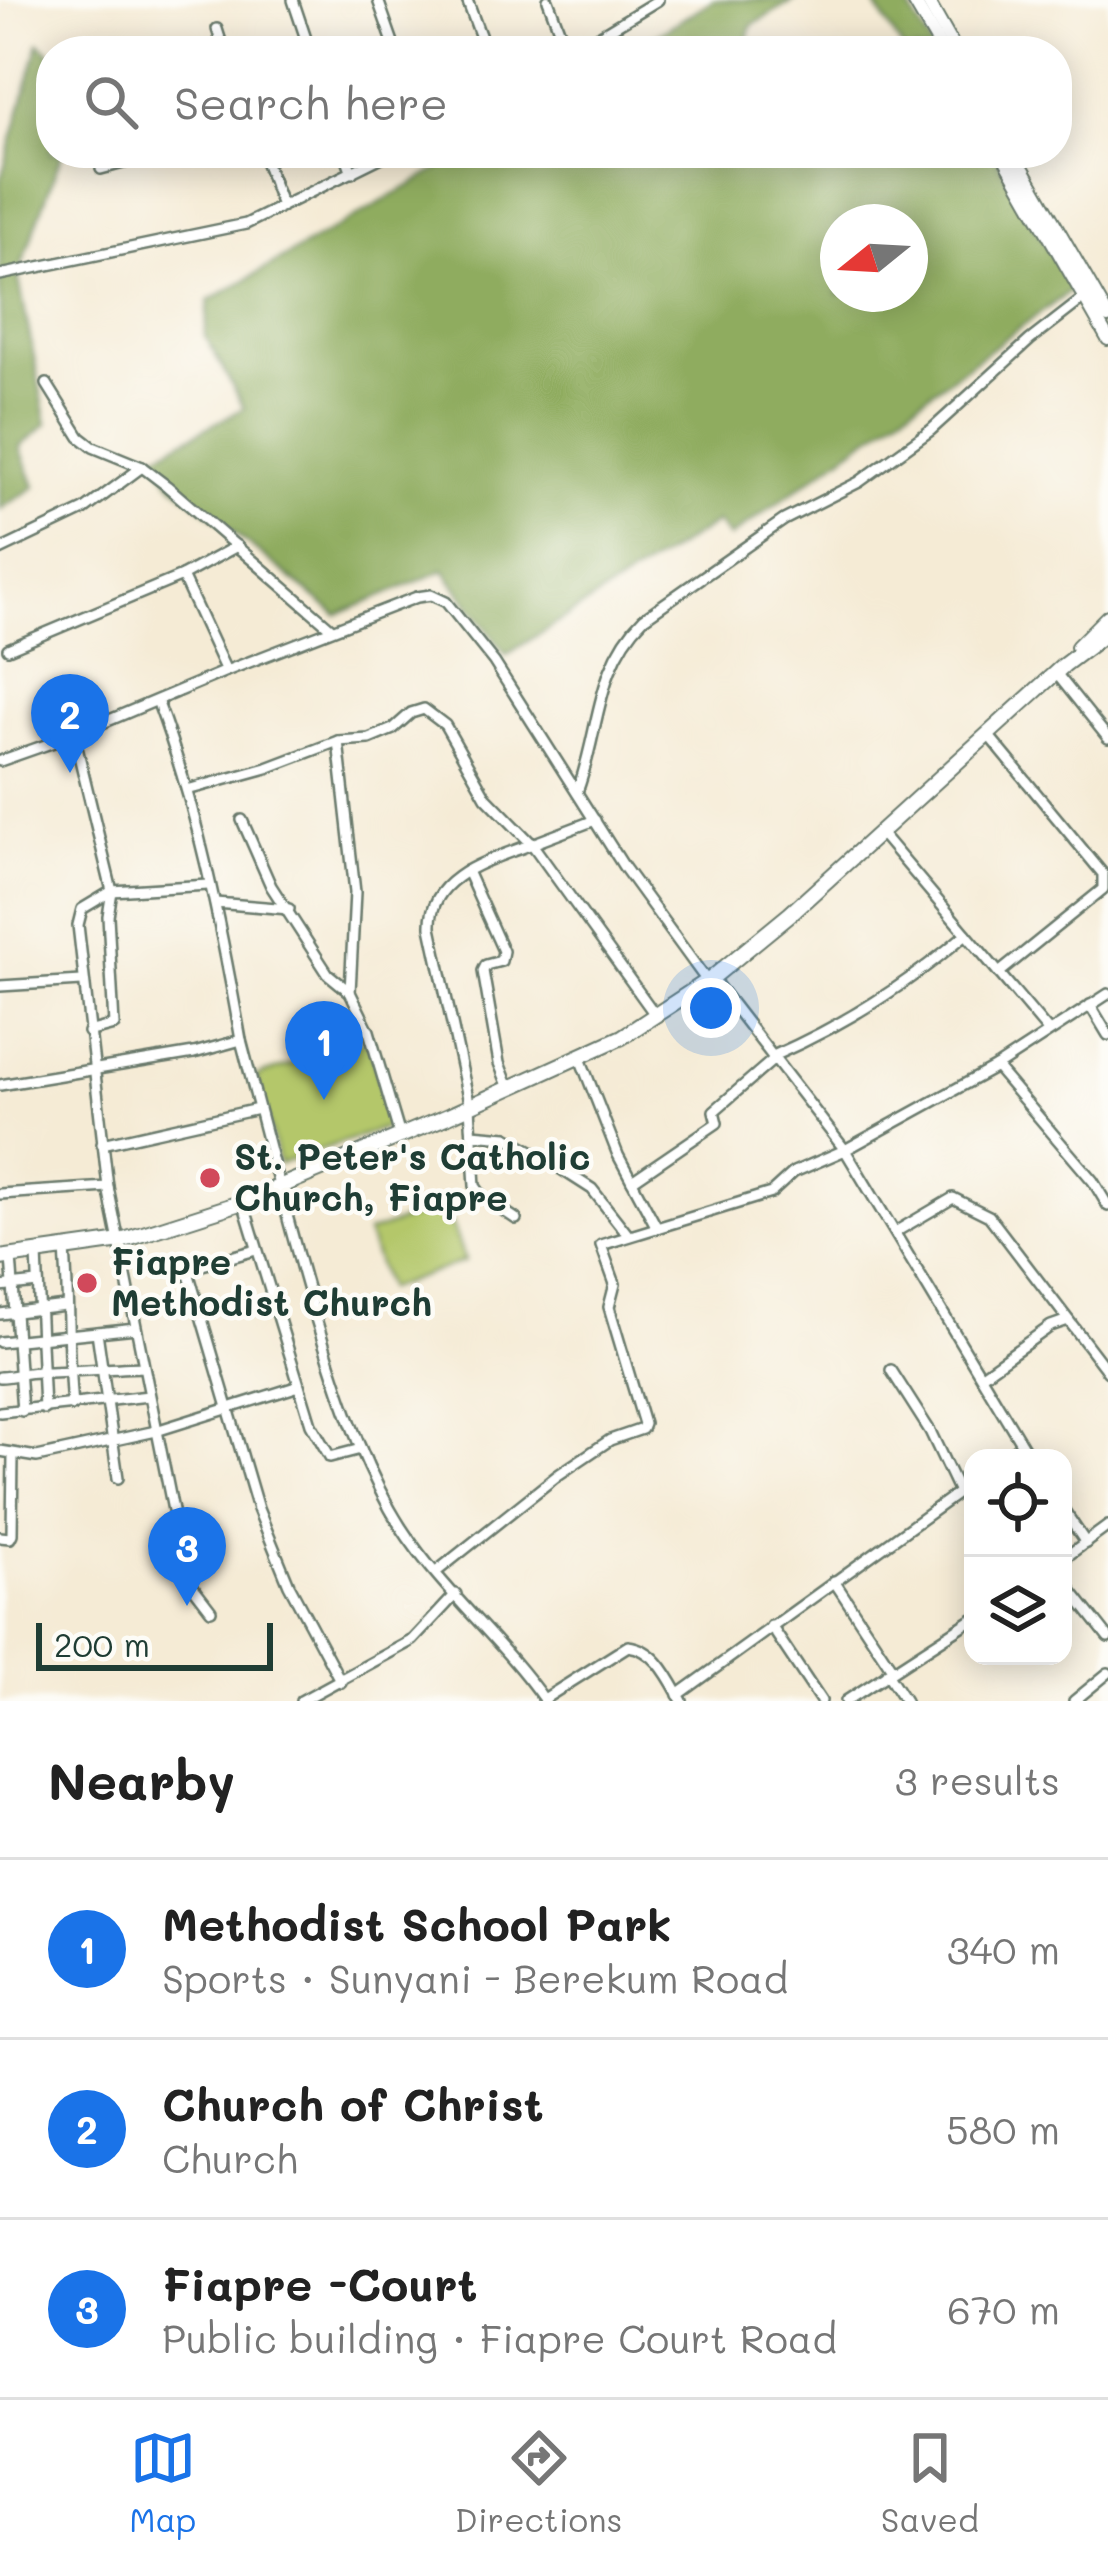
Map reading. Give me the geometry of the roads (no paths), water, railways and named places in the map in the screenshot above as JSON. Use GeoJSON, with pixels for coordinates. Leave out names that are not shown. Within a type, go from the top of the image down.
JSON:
{"type":"FeatureCollection","features":[{"type":"Feature","properties":{"kind":"main road"},"geometry":{"type":"LineString","coordinates":[[5,1258],[121,1241],[243,1202],[580,1058],[656,1016],[790,914],[1060,669],[1108,617]]}},
{"type":"Feature","properties":{"kind":"main road"},"geometry":{"type":"LineString","coordinates":[[1060,669],[1108,632]]}},
{"type":"Feature","properties":{"kind":"street"},"geometry":{"type":"LineString","coordinates":[[293,0],[305,36]]}},
{"type":"Feature","properties":{"kind":"street"},"geometry":{"type":"LineString","coordinates":[[378,0],[391,36]]}},
{"type":"Feature","properties":{"kind":"street"},"geometry":{"type":"LineString","coordinates":[[467,0],[480,36]]}},
{"type":"Feature","properties":{"kind":"street"},"geometry":{"type":"LineString","coordinates":[[548,0],[564,36]]}},
{"type":"Feature","properties":{"kind":"street"},"geometry":{"type":"LineString","coordinates":[[623,0],[628,17]]}},
{"type":"Feature","properties":{"kind":"street"},"geometry":{"type":"LineString","coordinates":[[596,36],[658,0]]}},
{"type":"Feature","properties":{"kind":"street"},"geometry":{"type":"LineString","coordinates":[[913,0],[934,36]]}},
{"type":"Feature","properties":{"kind":"street"},"geometry":{"type":"LineString","coordinates":[[927,0],[947,36]]}},
{"type":"Feature","properties":{"kind":"street"},"geometry":{"type":"LineString","coordinates":[[217,29],[219,36]]}},
{"type":"Feature","properties":{"kind":"street"},"geometry":{"type":"LineString","coordinates":[[268,168],[282,206]]}},
{"type":"Feature","properties":{"kind":"street"},"geometry":{"type":"LineString","coordinates":[[350,168],[352,173]]}},
{"type":"Feature","properties":{"kind":"street"},"geometry":{"type":"LineString","coordinates":[[0,275],[246,224],[362,168]]}},
{"type":"Feature","properties":{"kind":"street"},"geometry":{"type":"LineString","coordinates":[[1014,168],[1108,317]]}},
{"type":"Feature","properties":{"kind":"street"},"geometry":{"type":"LineString","coordinates":[[1019,168],[1024,181]]}},
{"type":"Feature","properties":{"kind":"street"},"geometry":{"type":"LineString","coordinates":[[1032,195],[1108,339]]}},
{"type":"Feature","properties":{"kind":"street"},"geometry":{"type":"LineString","coordinates":[[578,792],[614,656],[644,618],[784,520],[859,482],[931,430],[1084,298]]}},
{"type":"Feature","properties":{"kind":"street"},"geometry":{"type":"LineString","coordinates":[[47,384],[80,437],[142,467],[332,629]]}},
{"type":"Feature","properties":{"kind":"street"},"geometry":{"type":"LineString","coordinates":[[0,550],[84,510],[142,467]]}},
{"type":"Feature","properties":{"kind":"street"},"geometry":{"type":"LineString","coordinates":[[8,649],[182,576],[237,546]]}},
{"type":"Feature","properties":{"kind":"street"},"geometry":{"type":"LineString","coordinates":[[182,576],[226,671]]}},
{"type":"Feature","properties":{"kind":"street"},"geometry":{"type":"LineString","coordinates":[[0,761],[158,703],[226,671],[417,596],[431,595],[446,602],[494,662],[595,820],[710,979],[845,1150],[1024,1449]]}},
{"type":"Feature","properties":{"kind":"street"},"geometry":{"type":"LineString","coordinates":[[1060,669],[1108,738]]}},
{"type":"Feature","properties":{"kind":"street"},"geometry":{"type":"LineString","coordinates":[[158,703],[187,790],[215,903],[241,1040],[277,1188],[343,1407],[390,1511],[544,1700],[628,1646],[652,1656],[680,1698],[964,1488]]}},
{"type":"Feature","properties":{"kind":"street"},"geometry":{"type":"LineString","coordinates":[[187,790],[267,768],[338,741],[369,739],[424,709],[445,725],[486,797],[532,844],[656,1016]]}},
{"type":"Feature","properties":{"kind":"street"},"geometry":{"type":"LineString","coordinates":[[74,735],[112,891],[108,916],[114,1025],[88,1032]]}},
{"type":"Feature","properties":{"kind":"street"},"geometry":{"type":"LineString","coordinates":[[988,736],[1106,882],[998,973]]}},
{"type":"Feature","properties":{"kind":"street"},"geometry":{"type":"LineString","coordinates":[[338,741],[355,892],[350,992]]}},
{"type":"Feature","properties":{"kind":"street"},"geometry":{"type":"LineString","coordinates":[[242,820],[262,870],[328,974],[350,992],[369,1030],[400,1136]]}},
{"type":"Feature","properties":{"kind":"street"},"geometry":{"type":"LineString","coordinates":[[516,1219],[475,1186],[470,1107],[430,908],[439,892],[467,871],[595,820]]}},
{"type":"Feature","properties":{"kind":"street"},"geometry":{"type":"LineString","coordinates":[[879,832],[1048,1031]]}},
{"type":"Feature","properties":{"kind":"street"},"geometry":{"type":"LineString","coordinates":[[467,871],[503,952],[500,961],[486,964],[483,970],[499,1063],[508,1088]]}},
{"type":"Feature","properties":{"kind":"street"},"geometry":{"type":"LineString","coordinates":[[208,885],[112,891],[82,909],[78,926],[108,1186],[186,1570],[211,1610]]}},
{"type":"Feature","properties":{"kind":"street"},"geometry":{"type":"LineString","coordinates":[[215,903],[289,909]]}},
{"type":"Feature","properties":{"kind":"street"},"geometry":{"type":"LineString","coordinates":[[632,1181],[717,1123],[714,1111],[773,1058],[828,1032],[916,977],[966,934]]}},
{"type":"Feature","properties":{"kind":"street"},"geometry":{"type":"LineString","coordinates":[[0,986],[82,981]]}},
{"type":"Feature","properties":{"kind":"street"},"geometry":{"type":"LineString","coordinates":[[436,1572],[558,1475],[610,1440],[642,1429],[644,1418],[608,1302],[614,1277],[601,1245],[771,1193],[794,1172],[845,1150],[996,1067],[1108,994]]}},
{"type":"Feature","properties":{"kind":"street"},"geometry":{"type":"LineString","coordinates":[[1090,1005],[1108,1035]]}},
{"type":"Feature","properties":{"kind":"street"},"geometry":{"type":"LineString","coordinates":[[0,1085],[194,1053],[241,1040]]}},
{"type":"Feature","properties":{"kind":"street"},"geometry":{"type":"LineString","coordinates":[[580,1058],[657,1228]]}},
{"type":"Feature","properties":{"kind":"street"},"geometry":{"type":"LineString","coordinates":[[996,1067],[1093,1181],[1108,1206]]}},
{"type":"Feature","properties":{"kind":"street"},"geometry":{"type":"LineString","coordinates":[[102,1144],[258,1109]]}},
{"type":"Feature","properties":{"kind":"street"},"geometry":{"type":"LineString","coordinates":[[472,1134],[507,1137],[592,1189],[628,1235]]}},
{"type":"Feature","properties":{"kind":"street"},"geometry":{"type":"LineString","coordinates":[[0,1194],[108,1186]]}},
{"type":"Feature","properties":{"kind":"street"},"geometry":{"type":"LineString","coordinates":[[897,1231],[953,1198],[988,1216],[1108,1372]]}},
{"type":"Feature","properties":{"kind":"street"},"geometry":{"type":"LineString","coordinates":[[243,1202],[311,1424],[330,1456],[361,1449]]}},
{"type":"Feature","properties":{"kind":"street"},"geometry":{"type":"LineString","coordinates":[[65,1250],[72,1406]]}},
{"type":"Feature","properties":{"kind":"street"},"geometry":{"type":"LineString","coordinates":[[256,1250],[195,1267],[188,1275],[278,1559],[341,1682]]}},
{"type":"Feature","properties":{"kind":"street"},"geometry":{"type":"LineString","coordinates":[[37,1254],[44,1409]]}},
{"type":"Feature","properties":{"kind":"street"},"geometry":{"type":"LineString","coordinates":[[5,1258],[16,1312],[22,1411]]}},
{"type":"Feature","properties":{"kind":"street"},"geometry":{"type":"LineString","coordinates":[[0,1287],[38,1283]]}},
{"type":"Feature","properties":{"kind":"street"},"geometry":{"type":"LineString","coordinates":[[0,1314],[65,1306]]}},
{"type":"Feature","properties":{"kind":"street"},"geometry":{"type":"LineString","coordinates":[[982,1375],[1051,1326],[1068,1320]]}},
{"type":"Feature","properties":{"kind":"street"},"geometry":{"type":"LineString","coordinates":[[0,1342],[136,1328]]}},
{"type":"Feature","properties":{"kind":"street"},"geometry":{"type":"LineString","coordinates":[[97,1332],[118,1478]]}},
{"type":"Feature","properties":{"kind":"street"},"geometry":{"type":"LineString","coordinates":[[0,1378],[143,1366]]}},
{"type":"Feature","properties":{"kind":"street"},"geometry":{"type":"LineString","coordinates":[[891,1370],[930,1430],[959,1492]]}},
{"type":"Feature","properties":{"kind":"street"},"geometry":{"type":"LineString","coordinates":[[0,1451],[37,1457],[156,1431],[299,1386]]}},
{"type":"Feature","properties":{"kind":"street"},"geometry":{"type":"LineString","coordinates":[[0,1412],[149,1396]]}},
{"type":"Feature","properties":{"kind":"street"},"geometry":{"type":"LineString","coordinates":[[1016,1449],[1022,1445]]}},
{"type":"Feature","properties":{"kind":"street"},"geometry":{"type":"LineString","coordinates":[[0,1537],[12,1534],[13,1456]]}},
{"type":"Feature","properties":{"kind":"street"},"geometry":{"type":"LineString","coordinates":[[1072,1522],[1086,1543]]}},
{"type":"Feature","properties":{"kind":"street"},"geometry":{"type":"LineString","coordinates":[[1065,1557],[1108,1526]]}},
{"type":"Feature","properties":{"kind":"street"},"geometry":{"type":"LineString","coordinates":[[834,1581],[905,1701]]}},
{"type":"Feature","properties":{"kind":"street"},"geometry":{"type":"LineString","coordinates":[[1072,1591],[1108,1637]]}},
{"type":"Feature","properties":{"kind":"street"},"geometry":{"type":"LineString","coordinates":[[301,1701],[413,1640],[456,1594]]}},
{"type":"Feature","properties":{"kind":"street"},"geometry":{"type":"LineString","coordinates":[[846,1701],[964,1625]]}},
{"type":"Feature","properties":{"kind":"street"},"geometry":{"type":"LineString","coordinates":[[772,1626],[821,1701]]}},
{"type":"Feature","properties":{"kind":"street"},"geometry":{"type":"LineString","coordinates":[[1074,1701],[1108,1673]]}},
{"type":"Feature","properties":{"kind":"place","name":"Church of Christ"},"geometry":{"type":"Point","coordinates":[70,773]}},
{"type":"Feature","properties":{"kind":"place","name":"Methodist School Park"},"geometry":{"type":"Point","coordinates":[324,1100]}},
{"type":"Feature","properties":{"kind":"place","name":"St. Peter's Catholic Church, Fiapre"},"geometry":{"type":"Point","coordinates":[210,1178]}},
{"type":"Feature","properties":{"kind":"place","name":"Fiapre Methodist Church"},"geometry":{"type":"Point","coordinates":[87,1283]}},
{"type":"Feature","properties":{"kind":"place","name":"Fiapre -Court"},"geometry":{"type":"Point","coordinates":[187,1606]}}]}
